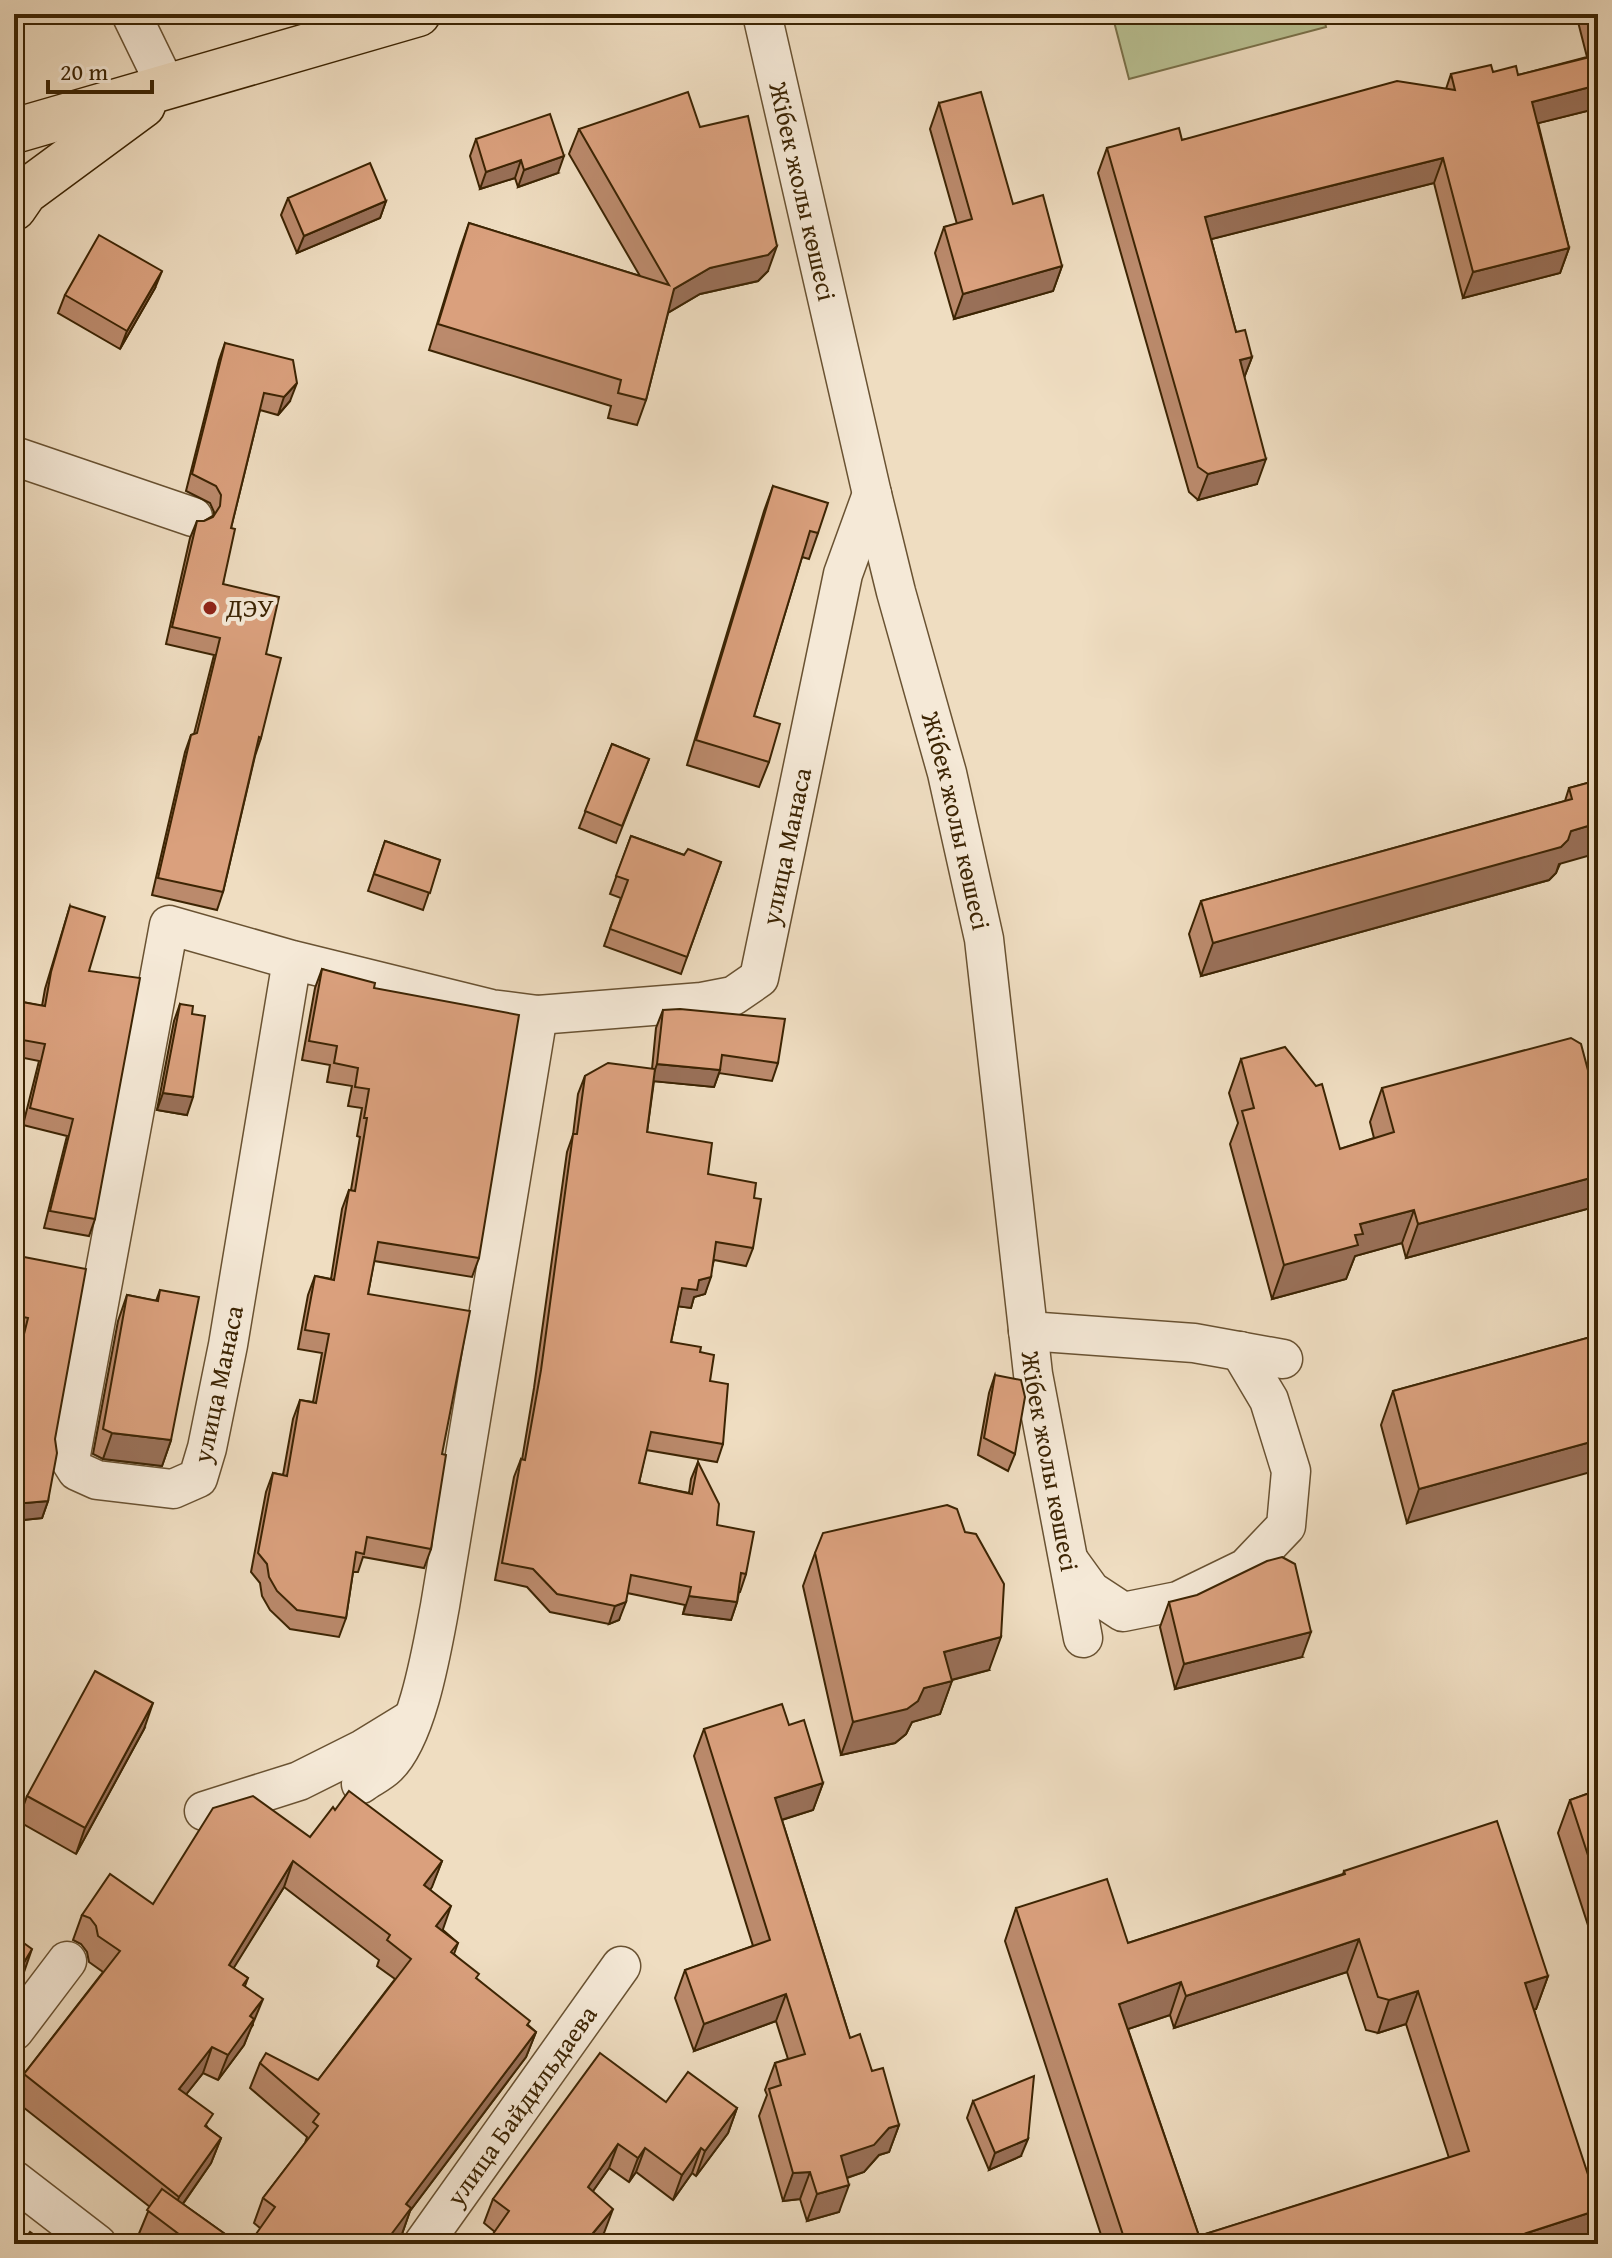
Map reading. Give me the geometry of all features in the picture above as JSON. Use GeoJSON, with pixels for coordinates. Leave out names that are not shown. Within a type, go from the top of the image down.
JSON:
{"type":"FeatureCollection","features":[{"type":"Feature","properties":{"kind":"highway"},"geometry":{"type":"LineString","coordinates":[[14,131],[418,14]]}},
{"type":"Feature","properties":{"kind":"highway"},"geometry":{"type":"LineString","coordinates":[[14,208],[25,192],[167,88]]}},
{"type":"Feature","properties":{"kind":"street"},"geometry":{"type":"LineString","coordinates":[[131,14],[167,88]]}},
{"type":"Feature","properties":{"kind":"street","name":"Жібек жолы көшесі"},"geometry":{"type":"LineString","coordinates":[[762,14],[872,494],[947,773],[984,939],[1033,1374],[1083,1638]]}},
{"type":"Feature","properties":{"kind":"street"},"geometry":{"type":"LineString","coordinates":[[14,456],[193,517]]}},
{"type":"Feature","properties":{"kind":"street","name":"улица Манаса"},"geometry":{"type":"LineString","coordinates":[[292,960],[228,1345],[198,1478],[173,1489],[97,1480],[77,1471],[70,1460],[169,925],[292,960],[491,1009],[538,1015],[702,1002],[733,996],[759,978],[843,574],[872,494]]}},
{"type":"Feature","properties":{"kind":"street"},"geometry":{"type":"LineString","coordinates":[[361,1784],[388,1765],[406,1735],[424,1683],[440,1606],[538,1015]]}},
{"type":"Feature","properties":{"kind":"street"},"geometry":{"type":"LineString","coordinates":[[1028,1331],[1194,1343],[1283,1359]]}},
{"type":"Feature","properties":{"kind":"street"},"geometry":{"type":"LineString","coordinates":[[1069,1560],[1091,1591],[1123,1612],[1178,1601],[1246,1568],[1286,1526],[1291,1471],[1269,1400],[1240,1351]]}},
{"type":"Feature","properties":{"kind":"street"},"geometry":{"type":"LineString","coordinates":[[204,1811],[299,1781],[363,1749],[412,1719]]}},
{"type":"Feature","properties":{"kind":"street"},"geometry":{"type":"LineString","coordinates":[[14,2031],[67,1961]]}},
{"type":"Feature","properties":{"kind":"street","name":"улица Байдильдаева"},"geometry":{"type":"LineString","coordinates":[[423,2244],[621,1966]]}},
{"type":"Feature","properties":{"kind":"street"},"geometry":{"type":"LineString","coordinates":[[14,2180],[97,2244]]}},
{"type":"Feature","properties":{"kind":"green space"},"geometry":{"type":"Polygon","coordinates":[[[1112,14],[1323,14],[1326,27],[1129,79],[1112,14]]]}},
{"type":"Feature","properties":{"kind":"building"},"geometry":{"type":"Polygon","coordinates":[[[1592,14],[1598,14],[1598,39],[1592,14]]]}},
{"type":"Feature","properties":{"kind":"building"},"geometry":{"type":"Polygon","coordinates":[[[1598,55],[1598,85],[1532,102],[1569,248],[1473,272],[1443,158],[1205,217],[1236,332],[1245,330],[1252,357],[1240,360],[1266,459],[1208,474],[1198,467],[1107,148],[1179,128],[1182,140],[1397,81],[1455,90],[1451,74],[1491,65],[1493,72],[1516,66],[1518,75],[1598,55]]]}},
{"type":"Feature","properties":{"kind":"building"},"geometry":{"type":"Polygon","coordinates":[[[688,92],[700,127],[748,116],[777,246],[768,255],[710,268],[674,289],[646,400],[618,393],[621,380],[438,324],[469,223],[669,285],[579,129],[688,92]]]}},
{"type":"Feature","properties":{"kind":"building"},"geometry":{"type":"Polygon","coordinates":[[[981,92],[1013,204],[1043,195],[1062,266],[963,294],[944,227],[972,219],[939,103],[981,92]]]}},
{"type":"Feature","properties":{"kind":"building"},"geometry":{"type":"Polygon","coordinates":[[[550,114],[564,156],[524,170],[521,160],[486,172],[476,139],[550,114]]]}},
{"type":"Feature","properties":{"kind":"building"},"geometry":{"type":"Polygon","coordinates":[[[370,163],[386,201],[304,236],[288,198],[370,163]]]}},
{"type":"Feature","properties":{"kind":"building"},"geometry":{"type":"Polygon","coordinates":[[[99,235],[162,271],[127,331],[65,295],[99,235]]]}},
{"type":"Feature","properties":{"kind":"building"},"geometry":{"type":"Polygon","coordinates":[[[225,343],[293,360],[297,383],[284,397],[264,393],[231,528],[235,529],[223,584],[279,597],[266,654],[281,658],[223,892],[158,878],[191,735],[197,733],[220,638],[172,627],[197,521],[213,517],[220,506],[221,495],[216,486],[192,474],[225,343]]]}},
{"type":"Feature","properties":{"kind":"building"},"geometry":{"type":"Polygon","coordinates":[[[773,486],[828,503],[818,533],[810,531],[754,716],[780,724],[769,762],[696,740],[773,486]]]}},
{"type":"Feature","properties":{"kind":"building"},"geometry":{"type":"Polygon","coordinates":[[[612,744],[649,759],[622,826],[585,811],[612,744]]]}},
{"type":"Feature","properties":{"kind":"building"},"geometry":{"type":"Polygon","coordinates":[[[1598,780],[1598,823],[1571,831],[1561,847],[1213,943],[1201,901],[1572,799],[1569,788],[1598,780]]]}},
{"type":"Feature","properties":{"kind":"building"},"geometry":{"type":"Polygon","coordinates":[[[631,836],[684,855],[688,849],[721,862],[687,957],[610,929],[628,880],[616,876],[631,836]]]}},
{"type":"Feature","properties":{"kind":"building"},"geometry":{"type":"Polygon","coordinates":[[[385,841],[440,860],[430,893],[374,874],[385,841]]]}},
{"type":"Feature","properties":{"kind":"building"},"geometry":{"type":"Polygon","coordinates":[[[70,906],[105,917],[89,971],[140,978],[95,1219],[50,1211],[73,1119],[30,1108],[45,1044],[17,1039],[22,1002],[45,1006],[51,972],[70,906]]]}},
{"type":"Feature","properties":{"kind":"building"},"geometry":{"type":"Polygon","coordinates":[[[322,969],[375,983],[374,988],[519,1015],[479,1258],[378,1242],[368,1294],[470,1311],[442,1454],[446,1455],[431,1549],[367,1537],[364,1554],[356,1552],[346,1618],[297,1610],[277,1591],[269,1577],[267,1564],[258,1553],[273,1473],[287,1476],[300,1400],[316,1403],[329,1334],[305,1330],[315,1276],[334,1280],[349,1190],[355,1191],[367,1118],[364,1118],[369,1089],[355,1087],[358,1068],[334,1063],[337,1046],[309,1041],[322,969]]]}},
{"type":"Feature","properties":{"kind":"building"},"geometry":{"type":"Polygon","coordinates":[[[180,1004],[193,1006],[192,1014],[205,1016],[193,1097],[163,1093],[180,1004]]]}},
{"type":"Feature","properties":{"kind":"building"},"geometry":{"type":"Polygon","coordinates":[[[663,1010],[785,1019],[778,1063],[722,1055],[720,1070],[657,1064],[663,1010]]]}},
{"type":"Feature","properties":{"kind":"building"},"geometry":{"type":"Polygon","coordinates":[[[1571,1038],[1581,1044],[1598,1108],[1598,1176],[1418,1224],[1414,1210],[1360,1224],[1363,1234],[1355,1235],[1358,1245],[1284,1265],[1242,1111],[1254,1108],[1241,1059],[1285,1047],[1316,1086],[1322,1084],[1340,1149],[1394,1132],[1382,1088],[1571,1038]]]}},
{"type":"Feature","properties":{"kind":"building"},"geometry":{"type":"Polygon","coordinates":[[[608,1063],[655,1069],[647,1132],[712,1143],[708,1174],[756,1183],[754,1198],[761,1199],[753,1248],[716,1242],[711,1277],[699,1280],[697,1290],[682,1288],[671,1342],[701,1347],[700,1352],[714,1355],[710,1381],[728,1384],[723,1444],[651,1432],[639,1483],[692,1494],[698,1462],[719,1504],[717,1525],[754,1532],[746,1574],[741,1573],[737,1602],[689,1596],[691,1587],[631,1575],[626,1602],[615,1606],[557,1594],[533,1569],[502,1563],[541,1370],[573,1134],[577,1134],[585,1076],[608,1063]]]}},
{"type":"Feature","properties":{"kind":"building"},"geometry":{"type":"Polygon","coordinates":[[[24,1257],[86,1269],[55,1439],[57,1453],[48,1501],[14,1504],[14,1374],[28,1318],[14,1313],[24,1257]]]}},
{"type":"Feature","properties":{"kind":"building"},"geometry":{"type":"Polygon","coordinates":[[[160,1290],[199,1297],[171,1440],[112,1433],[103,1429],[127,1295],[158,1301],[160,1290]]]}},
{"type":"Feature","properties":{"kind":"building"},"geometry":{"type":"Polygon","coordinates":[[[1598,1335],[1598,1440],[1419,1489],[1393,1391],[1598,1335]]]}},
{"type":"Feature","properties":{"kind":"building"},"geometry":{"type":"Polygon","coordinates":[[[995,1375],[1021,1380],[1025,1397],[1015,1454],[984,1438],[995,1375]]]}},
{"type":"Feature","properties":{"kind":"building"},"geometry":{"type":"Polygon","coordinates":[[[947,1505],[957,1509],[965,1532],[976,1534],[1004,1584],[1001,1637],[944,1652],[952,1681],[924,1688],[918,1701],[907,1709],[853,1722],[815,1553],[823,1533],[947,1505]]]}},
{"type":"Feature","properties":{"kind":"building"},"geometry":{"type":"Polygon","coordinates":[[[1282,1557],[1295,1564],[1311,1632],[1184,1664],[1169,1602],[1197,1595],[1267,1561],[1282,1557]]]}},
{"type":"Feature","properties":{"kind":"building"},"geometry":{"type":"Polygon","coordinates":[[[95,1671],[153,1703],[85,1828],[27,1796],[95,1671]]]}},
{"type":"Feature","properties":{"kind":"building"},"geometry":{"type":"Polygon","coordinates":[[[782,1704],[789,1725],[804,1720],[823,1783],[775,1798],[850,2038],[860,2034],[872,2071],[883,2068],[899,2125],[889,2128],[874,2145],[841,2156],[849,2185],[817,2194],[810,2172],[793,2173],[769,2089],[781,2085],[775,2063],[805,2054],[786,1994],[704,2024],[685,1970],[770,1940],[704,1729],[782,1704]]]}},
{"type":"Feature","properties":{"kind":"building"},"geometry":{"type":"Polygon","coordinates":[[[1598,1790],[1598,1886],[1570,1800],[1598,1790]]]}},
{"type":"Feature","properties":{"kind":"building"},"geometry":{"type":"Polygon","coordinates":[[[349,1791],[442,1861],[424,1885],[451,1906],[436,1926],[458,1943],[451,1952],[479,1974],[476,1978],[530,2021],[527,2025],[536,2032],[406,2204],[411,2208],[384,2244],[249,2244],[275,2207],[263,2198],[318,2126],[313,2122],[319,2114],[260,2063],[266,2053],[318,2080],[411,1959],[387,1940],[390,1935],[293,1861],[229,1965],[248,1978],[243,1985],[263,1999],[250,2016],[254,2019],[228,2055],[212,2047],[179,2089],[213,2114],[205,2126],[221,2138],[179,2197],[24,2074],[120,1951],[98,1936],[90,1918],[82,1915],[110,1874],[153,1904],[213,1808],[253,1796],[310,1837],[349,1791]]]}},
{"type":"Feature","properties":{"kind":"building"},"geometry":{"type":"Polygon","coordinates":[[[1497,1821],[1548,1976],[1525,1983],[1598,2210],[1508,2239],[1506,2244],[1126,2244],[1016,1908],[1107,1879],[1128,1943],[1345,1874],[1344,1871],[1497,1821]],[[1359,1939],[1186,1996],[1181,1982],[1119,2004],[1199,2236],[1469,2151],[1418,1991],[1389,2000],[1378,1997],[1359,1939]]]}},
{"type":"Feature","properties":{"kind":"building"},"geometry":{"type":"Polygon","coordinates":[[[14,1936],[32,1949],[14,1979],[14,1936]]]}},
{"type":"Feature","properties":{"kind":"building"},"geometry":{"type":"Polygon","coordinates":[[[600,2053],[666,2102],[688,2072],[737,2108],[705,2151],[701,2148],[682,2175],[645,2148],[638,2158],[618,2144],[588,2187],[613,2209],[584,2244],[486,2244],[509,2211],[493,2199],[600,2053]]]}},
{"type":"Feature","properties":{"kind":"building"},"geometry":{"type":"Polygon","coordinates":[[[1034,2076],[1028,2139],[995,2153],[973,2101],[1034,2076]]]}},
{"type":"Feature","properties":{"kind":"building"},"geometry":{"type":"Polygon","coordinates":[[[162,2189],[239,2244],[192,2244],[147,2210],[162,2189]]]}},
{"type":"Feature","properties":{"kind":"building"},"geometry":{"type":"Polygon","coordinates":[[[14,2231],[25,2239],[30,2232],[47,2244],[14,2244],[14,2231]]]}},
{"type":"Feature","properties":{"kind":"place","name":"ДЭУ"},"geometry":{"type":"Point","coordinates":[210,608]}}]}
